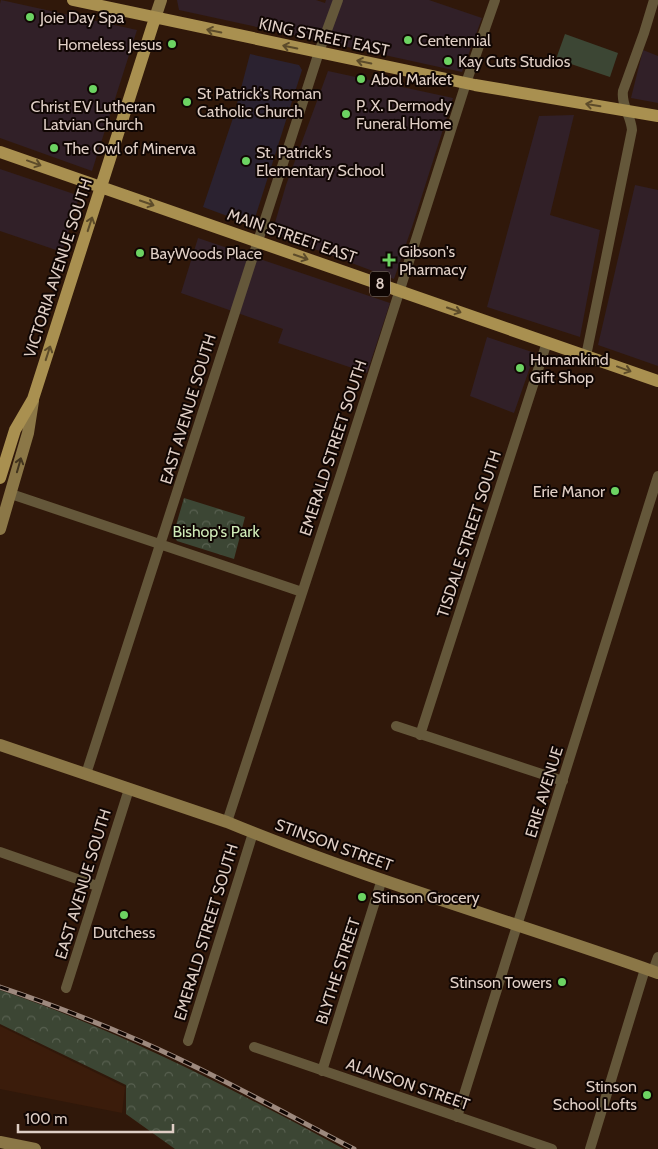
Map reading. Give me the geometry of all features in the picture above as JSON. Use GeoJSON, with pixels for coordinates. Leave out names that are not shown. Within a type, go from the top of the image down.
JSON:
{"type":"FeatureCollection","features":[{"type":"Feature","properties":{"kind":"main road","name":"KING STREET EAST"},"geometry":{"type":"LineString","coordinates":[[73,0],[466,83],[658,116]]}},
{"type":"Feature","properties":{"kind":"main road","name":"VICTORIA AVENUE SOUTH"},"geometry":{"type":"LineString","coordinates":[[33,399],[155,18]]}},
{"type":"Feature","properties":{"kind":"main road","name":"MAIN STREET EAST"},"geometry":{"type":"LineString","coordinates":[[0,152],[658,381]]}},
{"type":"Feature","properties":{"kind":"main road"},"geometry":{"type":"LineString","coordinates":[[0,478],[16,430],[33,399]]}},
{"type":"Feature","properties":{"kind":"street"},"geometry":{"type":"LineString","coordinates":[[155,18],[161,0]]}},
{"type":"Feature","properties":{"kind":"street","name":"EAST AVENUE SOUTH"},"geometry":{"type":"LineString","coordinates":[[86,774],[234,313],[259,242],[319,52],[338,0]]}},
{"type":"Feature","properties":{"kind":"street","name":"EMERALD STREET SOUTH"},"geometry":{"type":"LineString","coordinates":[[227,822],[400,292],[466,83],[495,0]]}},
{"type":"Feature","properties":{"kind":"street"},"geometry":{"type":"LineString","coordinates":[[586,356],[632,130],[631,119],[626,111],[623,91],[654,0]]}},
{"type":"Feature","properties":{"kind":"street","name":"TISDALE STREET SOUTH"},"geometry":{"type":"LineString","coordinates":[[420,735],[547,342]]}},
{"type":"Feature","properties":{"kind":"street","name":"VICTORIA AVENUE SOUTH"},"geometry":{"type":"LineString","coordinates":[[0,529],[28,433],[33,399]]}},
{"type":"Feature","properties":{"kind":"street","name":"ERIE AVENUE"},"geometry":{"type":"LineString","coordinates":[[457,1116],[658,476]]}},
{"type":"Feature","properties":{"kind":"street"},"geometry":{"type":"LineString","coordinates":[[11,494],[302,592]]}},
{"type":"Feature","properties":{"kind":"street"},"geometry":{"type":"LineString","coordinates":[[396,726],[562,781]]}},
{"type":"Feature","properties":{"kind":"street","name":"STINSON STREET"},"geometry":{"type":"LineString","coordinates":[[0,745],[227,822],[382,879],[652,971]]}},
{"type":"Feature","properties":{"kind":"street","name":"EAST AVENUE SOUTH"},"geometry":{"type":"LineString","coordinates":[[66,988],[129,789]]}},
{"type":"Feature","properties":{"kind":"street","name":"EMERALD STREET SOUTH"},"geometry":{"type":"LineString","coordinates":[[188,1041],[253,833]]}},
{"type":"Feature","properties":{"kind":"street"},"geometry":{"type":"LineString","coordinates":[[0,852],[98,886]]}},
{"type":"Feature","properties":{"kind":"street","name":"BLYTHE STREET"},"geometry":{"type":"LineString","coordinates":[[322,1071],[382,879]]}},
{"type":"Feature","properties":{"kind":"street"},"geometry":{"type":"LineString","coordinates":[[590,1149],[658,957]]}},
{"type":"Feature","properties":{"kind":"street","name":"ALANSON STREET"},"geometry":{"type":"LineString","coordinates":[[254,1047],[552,1149]]}},
{"type":"Feature","properties":{"kind":"street"},"geometry":{"type":"LineString","coordinates":[[0,1142],[35,1149]]}},
{"type":"Feature","properties":{"kind":"shaded area"},"geometry":{"type":"Polygon","coordinates":[[[1,0],[137,30],[92,171],[0,138],[1,0]]]}},
{"type":"Feature","properties":{"kind":"shaded area"},"geometry":{"type":"Polygon","coordinates":[[[177,0],[316,0],[325,3],[326,0],[429,0],[482,18],[462,72],[179,10],[177,0]]]}},
{"type":"Feature","properties":{"kind":"shaded area"},"geometry":{"type":"Polygon","coordinates":[[[643,50],[658,56],[658,103],[631,98],[643,50]]]}},
{"type":"Feature","properties":{"kind":"shaded area","name":"St. Patrick's Elementary School"},"geometry":{"type":"Polygon","coordinates":[[[250,54],[299,65],[302,70],[254,221],[249,224],[203,207],[234,115],[250,54]]]}},
{"type":"Feature","properties":{"kind":"shaded area"},"geometry":{"type":"Polygon","coordinates":[[[328,71],[453,98],[394,279],[272,233],[286,185],[328,71]]]}},
{"type":"Feature","properties":{"kind":"shaded area"},"geometry":{"type":"Polygon","coordinates":[[[574,115],[550,215],[600,230],[580,337],[487,307],[539,116],[574,115]]]}},
{"type":"Feature","properties":{"kind":"shaded area"},"geometry":{"type":"Polygon","coordinates":[[[0,169],[74,194],[77,198],[78,201],[62,252],[0,231],[0,169]]]}},
{"type":"Feature","properties":{"kind":"shaded area"},"geometry":{"type":"Polygon","coordinates":[[[635,185],[658,190],[658,366],[598,345],[635,185]]]}},
{"type":"Feature","properties":{"kind":"shaded area"},"geometry":{"type":"Polygon","coordinates":[[[198,238],[390,303],[367,373],[278,343],[283,329],[181,293],[198,238]]]}},
{"type":"Feature","properties":{"kind":"shaded area"},"geometry":{"type":"Polygon","coordinates":[[[487,337],[535,353],[514,413],[470,396],[487,337]]]}},
{"type":"Feature","properties":{"kind":"shaded area"},"geometry":{"type":"Polygon","coordinates":[[[0,1026],[125,1087],[122,1113],[0,1089],[0,1026]]]}},
{"type":"Feature","properties":{"kind":"green space"},"geometry":{"type":"Polygon","coordinates":[[[565,34],[618,53],[610,77],[556,59],[565,34]]]}},
{"type":"Feature","properties":{"kind":"green space","name":"Bishop's Park"},"geometry":{"type":"Polygon","coordinates":[[[184,498],[245,517],[234,559],[177,541],[174,532],[184,498]]]}},
{"type":"Feature","properties":{"kind":"green space"},"geometry":{"type":"Polygon","coordinates":[[[0,990],[89,1024],[175,1062],[344,1149],[175,1149],[126,1114],[126,1085],[0,1024],[0,990]]]}},
{"type":"Feature","properties":{"kind":"railway"},"geometry":{"type":"LineString","coordinates":[[0,987],[90,1020],[169,1054],[223,1080],[354,1149]]}},
{"type":"Feature","properties":{"kind":"place","name":"Joie Day Spa"},"geometry":{"type":"Point","coordinates":[30,17]}},
{"type":"Feature","properties":{"kind":"place","name":"Centennial"},"geometry":{"type":"Point","coordinates":[408,40]}},
{"type":"Feature","properties":{"kind":"place","name":"Homeless Jesus"},"geometry":{"type":"Point","coordinates":[172,44]}},
{"type":"Feature","properties":{"kind":"place","name":"Kay Cuts Studios"},"geometry":{"type":"Point","coordinates":[448,61]}},
{"type":"Feature","properties":{"kind":"place","name":"Abol Market"},"geometry":{"type":"Point","coordinates":[361,79]}},
{"type":"Feature","properties":{"kind":"place","name":"Christ EV Lutheran Latvian Church"},"geometry":{"type":"Point","coordinates":[93,89]}},
{"type":"Feature","properties":{"kind":"place","name":"St Patrick's Roman Catholic Church"},"geometry":{"type":"Point","coordinates":[187,102]}},
{"type":"Feature","properties":{"kind":"place","name":"P. X. Dermody Funeral Home"},"geometry":{"type":"Point","coordinates":[346,114]}},
{"type":"Feature","properties":{"kind":"place","name":"The Owl of Minerva"},"geometry":{"type":"Point","coordinates":[54,148]}},
{"type":"Feature","properties":{"kind":"place","name":"St. Patrick's Elementary School"},"geometry":{"type":"Point","coordinates":[246,161]}},
{"type":"Feature","properties":{"kind":"place","name":"BayWoods Place"},"geometry":{"type":"Point","coordinates":[140,253]}},
{"type":"Feature","properties":{"kind":"place","name":"Gibson's Pharmacy"},"geometry":{"type":"Point","coordinates":[389,260]}},
{"type":"Feature","properties":{"kind":"place","name":"Humankind Gift Shop"},"geometry":{"type":"Point","coordinates":[520,368]}},
{"type":"Feature","properties":{"kind":"place","name":"Erie Manor"},"geometry":{"type":"Point","coordinates":[615,491]}},
{"type":"Feature","properties":{"kind":"place","name":"Stinson Grocery"},"geometry":{"type":"Point","coordinates":[362,897]}},
{"type":"Feature","properties":{"kind":"place","name":"Dutchess"},"geometry":{"type":"Point","coordinates":[124,915]}},
{"type":"Feature","properties":{"kind":"place","name":"Stinson Towers"},"geometry":{"type":"Point","coordinates":[562,982]}},
{"type":"Feature","properties":{"kind":"place","name":"Stinson School Lofts"},"geometry":{"type":"Point","coordinates":[647,1095]}}]}
